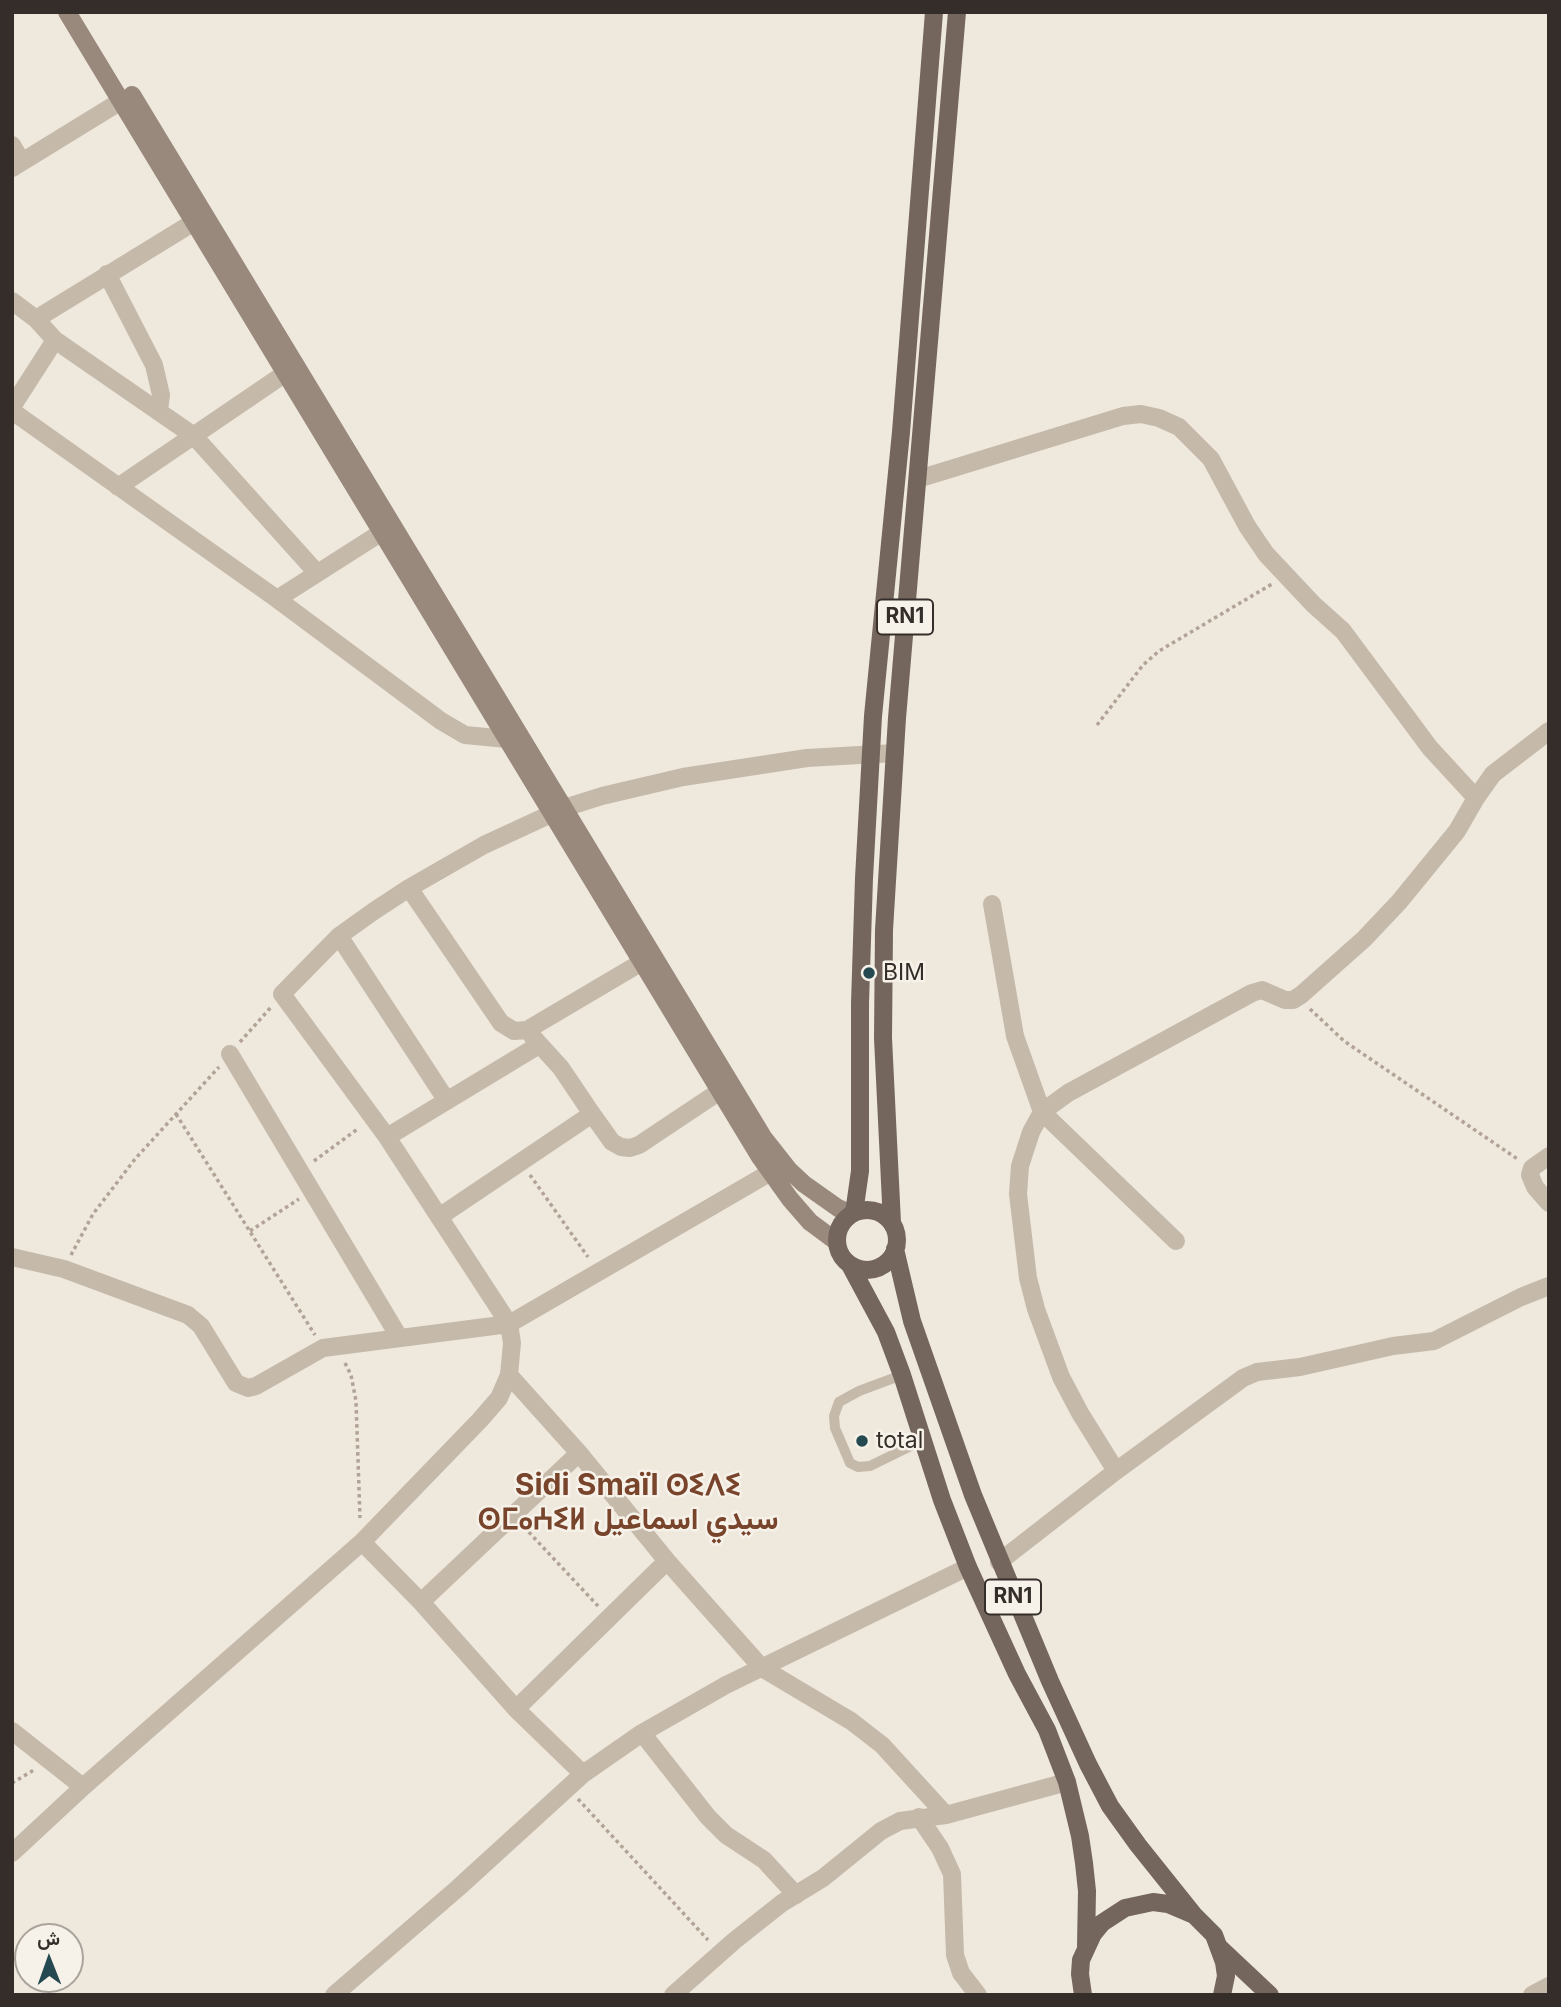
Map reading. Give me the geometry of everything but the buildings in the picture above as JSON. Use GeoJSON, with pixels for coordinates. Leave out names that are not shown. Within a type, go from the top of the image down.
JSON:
{"type":"FeatureCollection","features":[{"type":"Feature","properties":{"kind":"main road","name":"RN1"},"geometry":{"type":"LineString","coordinates":[[934,12],[901,432],[871,754],[860,1003],[860,1171],[853,1214],[840,1226],[837,1242],[839,1251],[875,1309],[902,1375],[922,1441],[968,1567],[1046,1730],[1067,1782],[1084,1863],[1087,1891],[1086,1946],[1074,1995]]}},
{"type":"Feature","properties":{"kind":"main road","name":"RN1"},"geometry":{"type":"LineString","coordinates":[[957,12],[895,753],[882,984],[884,1083],[895,1249],[912,1321],[972,1495],[1049,1681],[1098,1785],[1123,1826],[1194,1915]]}},
{"type":"Feature","properties":{"kind":"main road"},"geometry":{"type":"LineString","coordinates":[[853,1214],[871,1210],[879,1212],[892,1223]]}},
{"type":"Feature","properties":{"kind":"main road"},"geometry":{"type":"LineString","coordinates":[[850,1265],[876,1268],[885,1264],[895,1249]]}},
{"type":"Feature","properties":{"kind":"main road","name":"RN1"},"geometry":{"type":"LineString","coordinates":[[1086,1946],[1102,1923],[1125,1908],[1161,1903],[1181,1908],[1205,1924],[1220,1948],[1226,1976],[1222,1995]]}},
{"type":"Feature","properties":{"kind":"main road"},"geometry":{"type":"LineString","coordinates":[[1220,1948],[1270,1995]]}},
{"type":"Feature","properties":{"kind":"main road","name":"RN1"},"geometry":{"type":"LineString","coordinates":[[1080,1974],[1083,1995]]}},
{"type":"Feature","properties":{"kind":"street"},"geometry":{"type":"LineString","coordinates":[[76,15],[121,101],[194,222],[291,369],[382,532],[507,739],[558,811],[642,962],[720,1091],[771,1172],[810,1222],[837,1242]]}},
{"type":"Feature","properties":{"kind":"street"},"geometry":{"type":"LineString","coordinates":[[76,15],[558,811],[775,1154],[804,1184],[829,1203],[853,1214]]}},
{"type":"Feature","properties":{"kind":"street"},"geometry":{"type":"LineString","coordinates":[[12,145],[17,165],[121,101]]}},
{"type":"Feature","properties":{"kind":"street"},"geometry":{"type":"LineString","coordinates":[[36,319],[194,222]]}},
{"type":"Feature","properties":{"kind":"street"},"geometry":{"type":"LineString","coordinates":[[107,274],[154,365],[161,395],[159,410]]}},
{"type":"Feature","properties":{"kind":"street"},"geometry":{"type":"LineString","coordinates":[[12,302],[36,319],[55,340],[194,436],[317,573]]}},
{"type":"Feature","properties":{"kind":"street"},"geometry":{"type":"LineString","coordinates":[[55,340],[12,409],[277,599],[441,721],[465,735],[507,739]]}},
{"type":"Feature","properties":{"kind":"street"},"geometry":{"type":"LineString","coordinates":[[118,487],[291,369]]}},
{"type":"Feature","properties":{"kind":"street"},"geometry":{"type":"LineString","coordinates":[[918,479],[1123,416],[1141,414],[1159,418],[1179,428],[1211,459],[1247,526],[1266,554],[1343,631],[1430,748],[1476,797]]}},
{"type":"Feature","properties":{"kind":"street"},"geometry":{"type":"LineString","coordinates":[[277,599],[382,532]]}},
{"type":"Feature","properties":{"kind":"street"},"geometry":{"type":"LineString","coordinates":[[1116,1471],[1061,1377],[1036,1309],[1028,1278],[1018,1194],[1020,1166],[1031,1132],[1042,1112],[1068,1093],[1252,993],[1262,990],[1285,1000],[1293,1000],[1301,995],[1364,939],[1399,902],[1457,831],[1493,774],[1549,731]]}},
{"type":"Feature","properties":{"kind":"street"},"geometry":{"type":"LineString","coordinates":[[12,1853],[83,1787],[362,1542],[480,1420],[499,1398],[509,1374],[512,1343],[509,1324],[387,1137],[282,994],[339,936],[409,887],[484,845],[558,811],[641,786],[683,777],[807,758],[895,753]]}},
{"type":"Feature","properties":{"kind":"street"},"geometry":{"type":"LineString","coordinates":[[409,887],[501,1023],[514,1031],[527,1030],[642,962]]}},
{"type":"Feature","properties":{"kind":"street"},"geometry":{"type":"LineString","coordinates":[[992,904],[1015,1036],[1042,1112],[1176,1241]]}},
{"type":"Feature","properties":{"kind":"street"},"geometry":{"type":"LineString","coordinates":[[339,936],[447,1101]]}},
{"type":"Feature","properties":{"kind":"street"},"geometry":{"type":"LineString","coordinates":[[527,1030],[561,1068],[612,1142],[621,1147],[639,1145],[720,1091]]}},
{"type":"Feature","properties":{"kind":"street"},"geometry":{"type":"LineString","coordinates":[[387,1137],[539,1045]]}},
{"type":"Feature","properties":{"kind":"street"},"geometry":{"type":"LineString","coordinates":[[230,1054],[399,1337]]}},
{"type":"Feature","properties":{"kind":"street"},"geometry":{"type":"LineString","coordinates":[[439,1217],[592,1114]]}},
{"type":"Feature","properties":{"kind":"street"},"geometry":{"type":"LineString","coordinates":[[1549,1156],[1532,1168],[1530,1175],[1535,1187],[1549,1203]]}},
{"type":"Feature","properties":{"kind":"street"},"geometry":{"type":"LineString","coordinates":[[12,1256],[64,1269],[188,1315],[201,1326],[236,1383],[242,1387],[257,1386],[323,1348],[509,1324],[771,1172]]}},
{"type":"Feature","properties":{"kind":"street"},"geometry":{"type":"LineString","coordinates":[[999,1562],[1116,1471],[1243,1378],[1257,1372],[1300,1367],[1393,1346],[1434,1341],[1521,1297],[1549,1286]]}},
{"type":"Feature","properties":{"kind":"street"},"geometry":{"type":"LineString","coordinates":[[509,1374],[579,1453],[667,1561],[762,1668],[851,1721],[882,1745],[946,1815]]}},
{"type":"Feature","properties":{"kind":"street"},"geometry":{"type":"LineString","coordinates":[[421,1602],[579,1453]]}},
{"type":"Feature","properties":{"kind":"street"},"geometry":{"type":"LineString","coordinates":[[362,1542],[421,1602],[516,1709],[583,1774]]}},
{"type":"Feature","properties":{"kind":"street"},"geometry":{"type":"LineString","coordinates":[[516,1709],[667,1561]]}},
{"type":"Feature","properties":{"kind":"street"},"geometry":{"type":"LineString","coordinates":[[334,1995],[458,1888],[567,1787],[642,1733],[691,1704],[968,1567]]}},
{"type":"Feature","properties":{"kind":"street"},"geometry":{"type":"LineString","coordinates":[[12,1731],[83,1787]]}},
{"type":"Feature","properties":{"kind":"street"},"geometry":{"type":"LineString","coordinates":[[642,1733],[708,1817],[726,1835],[764,1860],[796,1895]]}},
{"type":"Feature","properties":{"kind":"street"},"geometry":{"type":"LineString","coordinates":[[673,1995],[782,1903],[823,1878],[881,1831],[900,1821],[946,1815],[1067,1782]]}},
{"type":"Feature","properties":{"kind":"street"},"geometry":{"type":"LineString","coordinates":[[919,1817],[940,1848],[952,1874],[955,1955],[961,1973],[978,1995]]}},
{"type":"Feature","properties":{"kind":"street"},"geometry":{"type":"LineString","coordinates":[[1532,1995],[1549,1986]]}},
{"type":"Feature","properties":{"kind":"lane"},"geometry":{"type":"LineString","coordinates":[[902,1375],[859,1391],[839,1402],[834,1416],[835,1428],[850,1463],[858,1466],[870,1466],[922,1441]]}},
{"type":"Feature","properties":{"kind":"path"},"geometry":{"type":"LineString","coordinates":[[1097,725],[1143,665],[1159,651],[1287,576]]}},
{"type":"Feature","properties":{"kind":"path"},"geometry":{"type":"LineString","coordinates":[[64,1269],[93,1213],[135,1159],[282,994]]}},
{"type":"Feature","properties":{"kind":"path"},"geometry":{"type":"LineString","coordinates":[[1301,995],[1315,1016],[1344,1041],[1532,1168]]}},
{"type":"Feature","properties":{"kind":"path"},"geometry":{"type":"LineString","coordinates":[[176,1114],[323,1348],[345,1363],[351,1374],[356,1402],[362,1542]]}},
{"type":"Feature","properties":{"kind":"path"},"geometry":{"type":"LineString","coordinates":[[301,1170],[373,1118]]}},
{"type":"Feature","properties":{"kind":"path"},"geometry":{"type":"LineString","coordinates":[[521,1162],[599,1272]]}},
{"type":"Feature","properties":{"kind":"path"},"geometry":{"type":"LineString","coordinates":[[250,1231],[312,1191]]}},
{"type":"Feature","properties":{"kind":"path"},"geometry":{"type":"LineString","coordinates":[[513,1515],[609,1618]]}},
{"type":"Feature","properties":{"kind":"path"},"geometry":{"type":"LineString","coordinates":[[12,1783],[50,1760]]}},
{"type":"Feature","properties":{"kind":"path"},"geometry":{"type":"LineString","coordinates":[[567,1787],[720,1953]]}},
{"type":"Feature","properties":{"kind":"place","name":"BIM"},"geometry":{"type":"Point","coordinates":[869,973]}},
{"type":"Feature","properties":{"kind":"place","name":"total"},"geometry":{"type":"Point","coordinates":[862,1441]}},
{"type":"Feature","properties":{"kind":"district","name":"Sidi Smaïl ⵙⵉⴷⵉ ⵙⵎⴰⵄⵉⵍ سيدي اسماعيل"},"geometry":{"type":"Point","coordinates":[628,1503]}}]}
